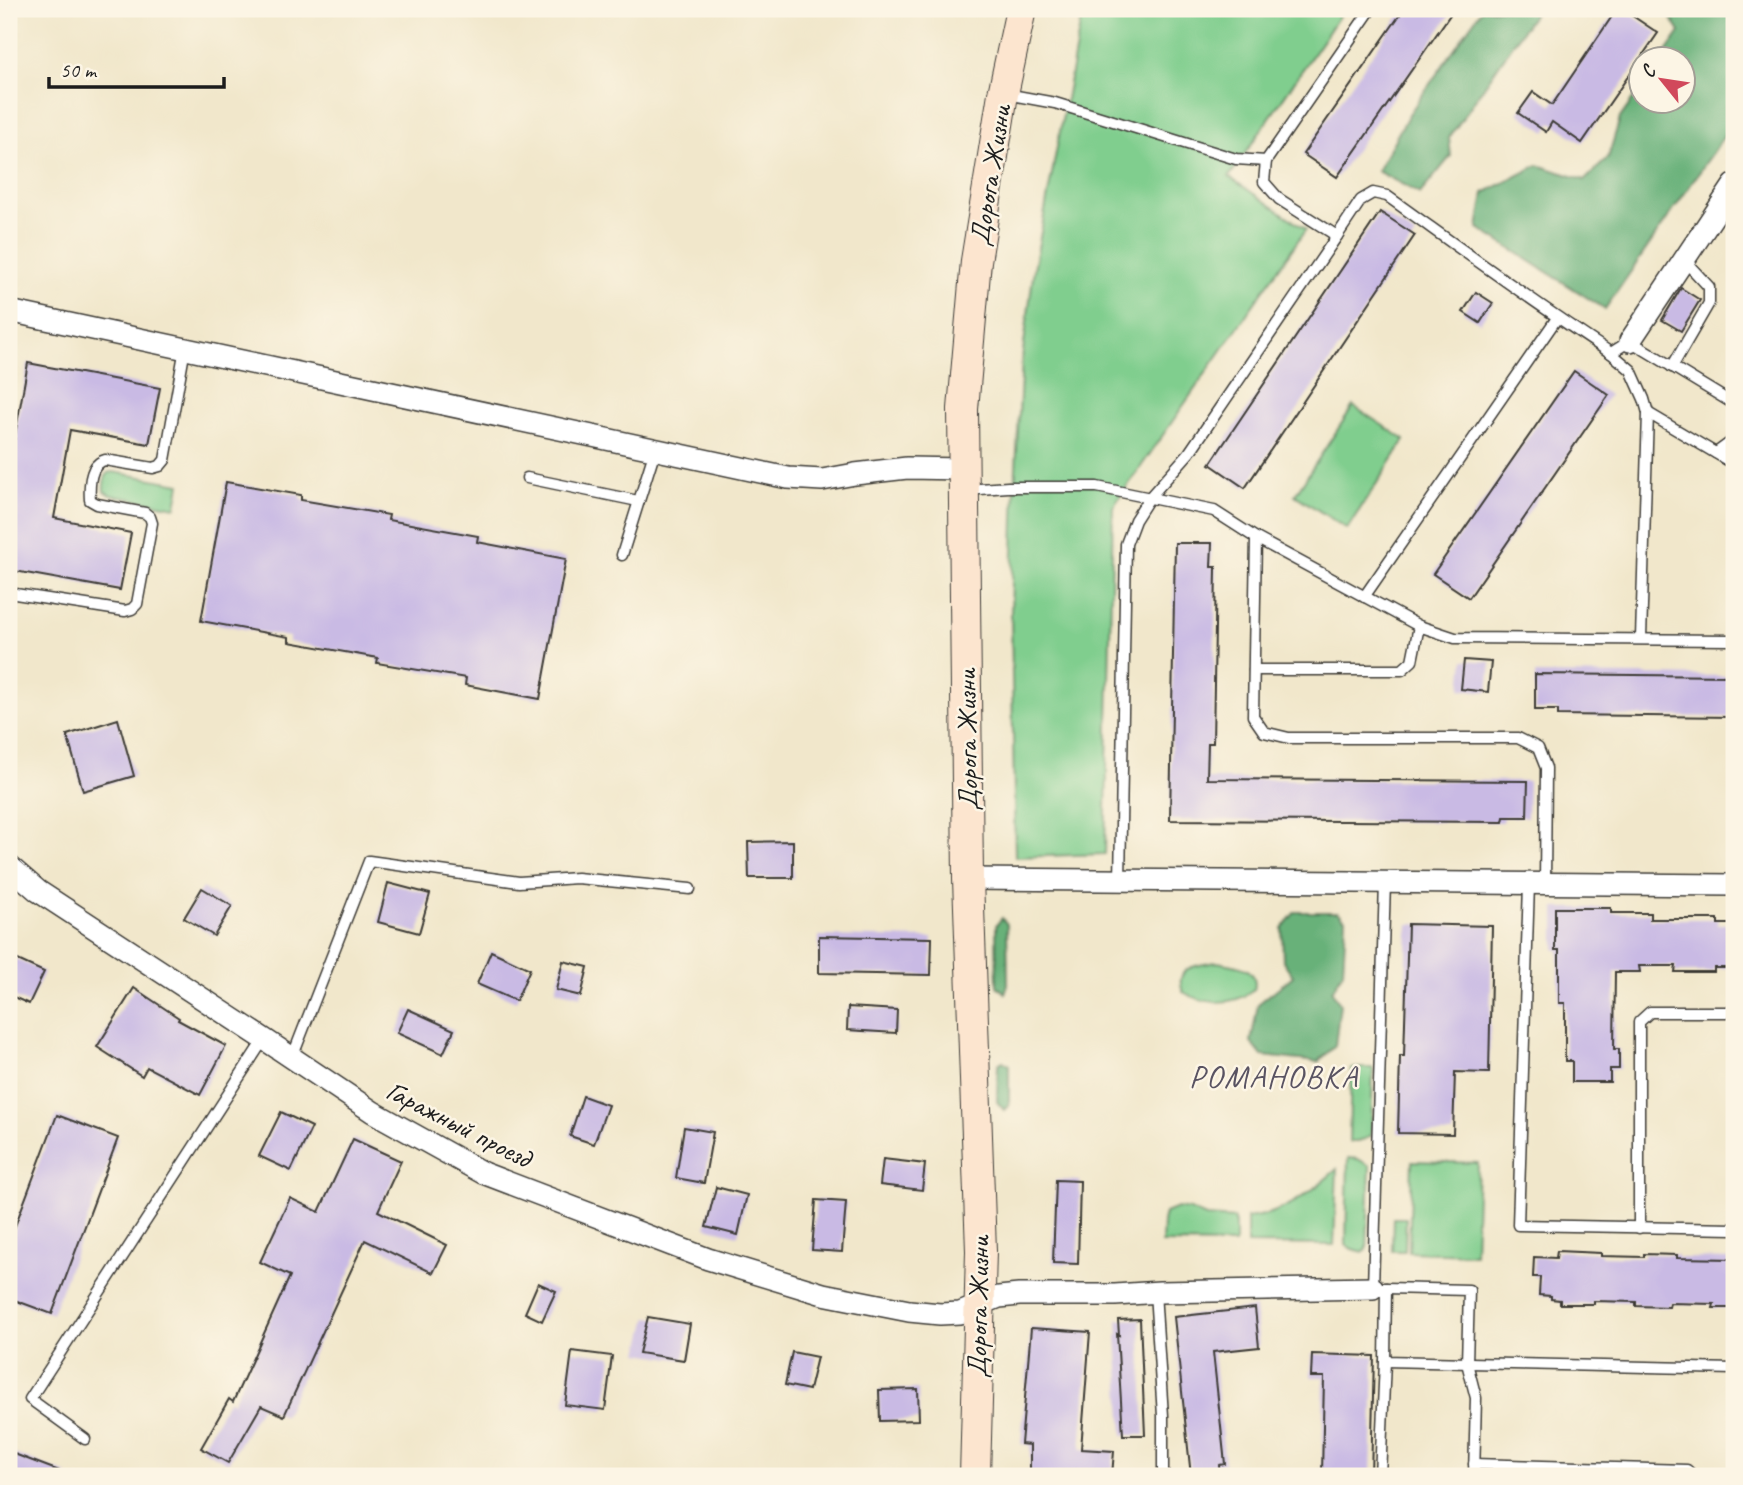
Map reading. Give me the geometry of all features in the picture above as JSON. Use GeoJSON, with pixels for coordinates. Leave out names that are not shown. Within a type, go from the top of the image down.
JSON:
{"type":"FeatureCollection","features":[{"type":"Feature","properties":{"kind":"main road","name":"Дорога Жизни"},"geometry":{"type":"LineString","coordinates":[[975,1476],[981,1251],[968,879],[963,409],[976,261],[1003,94],[1021,9]]}},
{"type":"Feature","properties":{"kind":"street"},"geometry":{"type":"LineString","coordinates":[[1630,341],[1734,185]]}},
{"type":"Feature","properties":{"kind":"street"},"geometry":{"type":"LineString","coordinates":[[10,316],[185,348],[788,478],[822,480],[907,468],[964,480]]}},
{"type":"Feature","properties":{"kind":"street","name":"Гаражный проезд"},"geometry":{"type":"LineString","coordinates":[[9,866],[38,891],[373,1112],[483,1174],[708,1259],[824,1294],[909,1311],[940,1314],[960,1312],[999,1297],[1019,1295],[1380,1288]]}},
{"type":"Feature","properties":{"kind":"street"},"geometry":{"type":"LineString","coordinates":[[968,879],[1734,885]]}},
{"type":"Feature","properties":{"kind":"lane"},"geometry":{"type":"LineString","coordinates":[[1337,236],[1279,199],[1264,182],[1266,161],[1371,9]]}},
{"type":"Feature","properties":{"kind":"lane"},"geometry":{"type":"LineString","coordinates":[[1003,94],[1055,103],[1236,159],[1266,161]]}},
{"type":"Feature","properties":{"kind":"lane"},"geometry":{"type":"LineString","coordinates":[[1120,881],[1126,544],[1135,520],[1149,498],[1189,453],[1361,200],[1373,192],[1387,196],[1557,318],[1611,353],[1631,370],[1648,414],[1641,638]]}},
{"type":"Feature","properties":{"kind":"lane"},"geometry":{"type":"LineString","coordinates":[[1672,367],[1709,303],[1709,287],[1684,260]]}},
{"type":"Feature","properties":{"kind":"lane"},"geometry":{"type":"LineString","coordinates":[[1364,597],[1557,318]]}},
{"type":"Feature","properties":{"kind":"lane"},"geometry":{"type":"LineString","coordinates":[[1611,353],[1630,341],[1734,404]]}},
{"type":"Feature","properties":{"kind":"lane"},"geometry":{"type":"LineString","coordinates":[[9,593],[125,611],[137,604],[152,523],[145,513],[97,504],[90,500],[93,468],[98,462],[106,460],[153,468],[160,466],[164,460],[185,348]]}},
{"type":"Feature","properties":{"kind":"lane"},"geometry":{"type":"LineString","coordinates":[[1648,414],[1734,464]]}},
{"type":"Feature","properties":{"kind":"lane"},"geometry":{"type":"LineString","coordinates":[[1716,453],[1734,437]]}},
{"type":"Feature","properties":{"kind":"lane"},"geometry":{"type":"LineString","coordinates":[[622,555],[655,450]]}},
{"type":"Feature","properties":{"kind":"lane"},"geometry":{"type":"LineString","coordinates":[[527,478],[638,501]]}},
{"type":"Feature","properties":{"kind":"lane"},"geometry":{"type":"LineString","coordinates":[[964,480],[1008,487],[1097,487],[1214,510],[1256,538],[1364,597],[1419,626],[1455,638],[1734,640]]}},
{"type":"Feature","properties":{"kind":"lane"},"geometry":{"type":"LineString","coordinates":[[1256,538],[1253,716],[1264,732],[1289,738],[1518,738],[1538,748],[1546,768],[1518,1225],[1734,1229]]}},
{"type":"Feature","properties":{"kind":"lane"},"geometry":{"type":"LineString","coordinates":[[1254,670],[1402,670],[1412,661],[1419,626]]}},
{"type":"Feature","properties":{"kind":"lane"},"geometry":{"type":"LineString","coordinates":[[292,1058],[369,862],[519,882],[577,878],[691,889]]}},
{"type":"Feature","properties":{"kind":"lane"},"geometry":{"type":"LineString","coordinates":[[1380,1476],[1385,1361],[1380,1288],[1385,882]]}},
{"type":"Feature","properties":{"kind":"lane"},"geometry":{"type":"LineString","coordinates":[[1639,1228],[1639,1022],[1650,1012],[1734,1012]]}},
{"type":"Feature","properties":{"kind":"lane"},"geometry":{"type":"LineString","coordinates":[[85,1439],[30,1399],[264,1038]]}},
{"type":"Feature","properties":{"kind":"lane"},"geometry":{"type":"LineString","coordinates":[[1380,1288],[1469,1290],[1467,1363],[1476,1398],[1474,1470],[1687,1470],[1693,1476]]}},
{"type":"Feature","properties":{"kind":"lane"},"geometry":{"type":"LineString","coordinates":[[1155,1292],[1163,1416],[1163,1476]]}},
{"type":"Feature","properties":{"kind":"lane"},"geometry":{"type":"LineString","coordinates":[[1385,1361],[1734,1369]]}},
{"type":"Feature","properties":{"kind":"green space"},"geometry":{"type":"Polygon","coordinates":[[[1083,9],[1344,9],[1229,177],[1306,229],[1113,507],[1105,854],[1015,857],[1011,613],[1022,359],[1034,269],[1083,9]]]}},
{"type":"Feature","properties":{"kind":"green space"},"geometry":{"type":"Polygon","coordinates":[[[1482,9],[1537,9],[1449,138],[1451,156],[1420,194],[1377,171],[1409,114],[1482,9]]]}},
{"type":"Feature","properties":{"kind":"green space"},"geometry":{"type":"Polygon","coordinates":[[[1665,9],[1734,9],[1734,122],[1605,309],[1478,228],[1484,193],[1538,165],[1585,180],[1608,158],[1620,118],[1628,107],[1628,116],[1698,116],[1698,46],[1670,46],[1680,32],[1665,9]]]}},
{"type":"Feature","properties":{"kind":"green space"},"geometry":{"type":"Polygon","coordinates":[[[1353,406],[1405,440],[1347,529],[1295,495],[1353,406]]]}},
{"type":"Feature","properties":{"kind":"green space"},"geometry":{"type":"Polygon","coordinates":[[[108,473],[180,484],[176,507],[110,495],[104,491],[104,482],[108,473]]]}},
{"type":"Feature","properties":{"kind":"green space"},"geometry":{"type":"Polygon","coordinates":[[[1295,912],[1338,912],[1346,920],[1343,972],[1332,991],[1340,1004],[1335,1046],[1318,1062],[1262,1056],[1251,1042],[1258,1004],[1293,976],[1283,961],[1282,928],[1295,912]]]}},
{"type":"Feature","properties":{"kind":"green space"},"geometry":{"type":"Polygon","coordinates":[[[1002,918],[1007,924],[1008,984],[1005,993],[997,986],[996,925],[1002,918]]]}},
{"type":"Feature","properties":{"kind":"green space"},"geometry":{"type":"Polygon","coordinates":[[[1217,962],[1249,971],[1255,982],[1254,990],[1237,999],[1219,1002],[1183,992],[1181,977],[1184,972],[1195,966],[1217,962]]]}},
{"type":"Feature","properties":{"kind":"green space"},"geometry":{"type":"Polygon","coordinates":[[[1003,1061],[1009,1065],[1009,1105],[1004,1110],[997,1102],[998,1064],[1003,1061]]]}},
{"type":"Feature","properties":{"kind":"green space"},"geometry":{"type":"Polygon","coordinates":[[[1351,1068],[1373,1068],[1371,1136],[1359,1142],[1349,1142],[1351,1068]]]}},
{"type":"Feature","properties":{"kind":"green space"},"geometry":{"type":"Polygon","coordinates":[[[1348,1158],[1358,1159],[1370,1166],[1367,1250],[1364,1252],[1346,1245],[1348,1158]]]}},
{"type":"Feature","properties":{"kind":"green space"},"geometry":{"type":"Polygon","coordinates":[[[1412,1161],[1478,1163],[1475,1254],[1409,1252],[1412,1161]]]}},
{"type":"Feature","properties":{"kind":"green space"},"geometry":{"type":"Polygon","coordinates":[[[1337,1169],[1334,1245],[1247,1244],[1247,1218],[1284,1208],[1337,1169]]]}},
{"type":"Feature","properties":{"kind":"green space"},"geometry":{"type":"Polygon","coordinates":[[[1177,1208],[1206,1217],[1235,1219],[1235,1244],[1162,1243],[1165,1213],[1177,1208]]]}},
{"type":"Feature","properties":{"kind":"green space"},"geometry":{"type":"Polygon","coordinates":[[[1393,1218],[1406,1218],[1405,1251],[1392,1251],[1393,1218]]]}},
{"type":"Feature","properties":{"kind":"building"},"geometry":{"type":"Polygon","coordinates":[[[1404,9],[1454,9],[1337,177],[1303,154],[1404,9]]]}},
{"type":"Feature","properties":{"kind":"building"},"geometry":{"type":"Polygon","coordinates":[[[1617,9],[1622,9],[1658,33],[1649,46],[1628,46],[1628,76],[1582,143],[1552,122],[1546,132],[1518,113],[1533,92],[1552,105],[1617,9]]]}},
{"type":"Feature","properties":{"kind":"building"},"geometry":{"type":"Polygon","coordinates":[[[1380,212],[1415,235],[1245,488],[1210,464],[1380,212]]]}},
{"type":"Feature","properties":{"kind":"building"},"geometry":{"type":"Polygon","coordinates":[[[1681,288],[1700,300],[1681,331],[1662,320],[1681,288]]]}},
{"type":"Feature","properties":{"kind":"building"},"geometry":{"type":"Polygon","coordinates":[[[1476,292],[1493,303],[1480,323],[1463,312],[1476,292]]]}},
{"type":"Feature","properties":{"kind":"building"},"geometry":{"type":"Polygon","coordinates":[[[28,363],[160,388],[149,444],[70,430],[54,518],[131,533],[120,590],[9,570],[9,468],[28,363]]]}},
{"type":"Feature","properties":{"kind":"building"},"geometry":{"type":"Polygon","coordinates":[[[1574,371],[1609,395],[1469,598],[1433,574],[1574,371]]]}},
{"type":"Feature","properties":{"kind":"building"},"geometry":{"type":"Polygon","coordinates":[[[226,482],[301,495],[301,500],[389,515],[388,520],[478,536],[477,542],[566,559],[540,699],[465,685],[466,678],[377,663],[378,658],[289,642],[289,637],[201,621],[226,482]]]}},
{"type":"Feature","properties":{"kind":"building"},"geometry":{"type":"Polygon","coordinates":[[[1175,543],[1212,543],[1211,567],[1216,567],[1213,743],[1208,743],[1207,779],[1528,781],[1527,817],[1504,817],[1503,822],[1170,820],[1175,543]]]}},
{"type":"Feature","properties":{"kind":"building"},"geometry":{"type":"Polygon","coordinates":[[[1464,660],[1491,662],[1488,692],[1461,689],[1464,660]]]}},
{"type":"Feature","properties":{"kind":"building"},"geometry":{"type":"Polygon","coordinates":[[[1535,674],[1734,676],[1734,717],[1558,715],[1558,710],[1535,710],[1535,674]]]}},
{"type":"Feature","properties":{"kind":"building"},"geometry":{"type":"Polygon","coordinates":[[[118,719],[134,776],[83,791],[67,735],[118,719]]]}},
{"type":"Feature","properties":{"kind":"building"},"geometry":{"type":"Polygon","coordinates":[[[793,841],[793,878],[749,878],[748,842],[793,841]]]}},
{"type":"Feature","properties":{"kind":"building"},"geometry":{"type":"Polygon","coordinates":[[[388,883],[430,894],[419,933],[378,922],[388,883]]]}},
{"type":"Feature","properties":{"kind":"building"},"geometry":{"type":"Polygon","coordinates":[[[202,888],[232,906],[214,936],[184,918],[202,888]]]}},
{"type":"Feature","properties":{"kind":"building"},"geometry":{"type":"Polygon","coordinates":[[[1555,908],[1611,908],[1611,913],[1650,913],[1650,919],[1718,919],[1718,924],[1734,924],[1734,968],[1714,968],[1714,972],[1675,972],[1676,966],[1639,966],[1640,972],[1615,972],[1614,1049],[1619,1049],[1619,1069],[1610,1069],[1610,1082],[1572,1082],[1572,1061],[1565,1061],[1565,1003],[1559,1003],[1559,950],[1555,950],[1555,908]]]}},
{"type":"Feature","properties":{"kind":"building"},"geometry":{"type":"Polygon","coordinates":[[[1408,924],[1492,926],[1489,1073],[1455,1072],[1453,1134],[1398,1133],[1400,1056],[1404,1056],[1408,924]]]}},
{"type":"Feature","properties":{"kind":"building"},"geometry":{"type":"Polygon","coordinates":[[[819,936],[932,938],[931,975],[819,973],[819,936]]]}},
{"type":"Feature","properties":{"kind":"building"},"geometry":{"type":"Polygon","coordinates":[[[491,951],[530,969],[516,1001],[477,984],[491,951]]]}},
{"type":"Feature","properties":{"kind":"building"},"geometry":{"type":"Polygon","coordinates":[[[9,956],[44,972],[29,1004],[9,995],[9,956]]]}},
{"type":"Feature","properties":{"kind":"building"},"geometry":{"type":"Polygon","coordinates":[[[563,961],[588,967],[581,996],[556,990],[563,961]]]}},
{"type":"Feature","properties":{"kind":"building"},"geometry":{"type":"Polygon","coordinates":[[[134,988],[179,1018],[178,1020],[226,1046],[200,1095],[147,1067],[142,1076],[97,1047],[134,988]]]}},
{"type":"Feature","properties":{"kind":"building"},"geometry":{"type":"Polygon","coordinates":[[[848,1007],[897,1010],[896,1033],[847,1030],[848,1007]]]}},
{"type":"Feature","properties":{"kind":"building"},"geometry":{"type":"Polygon","coordinates":[[[408,1009],[454,1030],[443,1054],[397,1033],[408,1009]]]}},
{"type":"Feature","properties":{"kind":"building"},"geometry":{"type":"Polygon","coordinates":[[[583,1096],[608,1105],[594,1144],[570,1136],[583,1096]]]}},
{"type":"Feature","properties":{"kind":"building"},"geometry":{"type":"Polygon","coordinates":[[[281,1112],[312,1127],[291,1171],[259,1156],[281,1112]]]}},
{"type":"Feature","properties":{"kind":"building"},"geometry":{"type":"Polygon","coordinates":[[[57,1115],[118,1138],[52,1314],[9,1298],[9,1242],[57,1115]]]}},
{"type":"Feature","properties":{"kind":"building"},"geometry":{"type":"Polygon","coordinates":[[[684,1127],[713,1132],[704,1183],[676,1178],[684,1127]]]}},
{"type":"Feature","properties":{"kind":"building"},"geometry":{"type":"Polygon","coordinates":[[[353,1139],[401,1161],[378,1211],[447,1245],[433,1273],[365,1240],[284,1416],[261,1406],[228,1463],[201,1448],[229,1399],[233,1402],[290,1276],[260,1262],[290,1198],[319,1212],[353,1139]]]}},
{"type":"Feature","properties":{"kind":"building"},"geometry":{"type":"Polygon","coordinates":[[[883,1159],[925,1164],[922,1190],[880,1185],[883,1159]]]}},
{"type":"Feature","properties":{"kind":"building"},"geometry":{"type":"Polygon","coordinates":[[[1056,1180],[1080,1181],[1078,1264],[1053,1263],[1056,1180]]]}},
{"type":"Feature","properties":{"kind":"building"},"geometry":{"type":"Polygon","coordinates":[[[716,1187],[747,1195],[738,1235],[706,1227],[716,1187]]]}},
{"type":"Feature","properties":{"kind":"building"},"geometry":{"type":"Polygon","coordinates":[[[816,1200],[846,1202],[842,1252],[812,1250],[816,1200]]]}},
{"type":"Feature","properties":{"kind":"building"},"geometry":{"type":"Polygon","coordinates":[[[1557,1251],[1601,1253],[1601,1256],[1644,1257],[1644,1254],[1677,1255],[1677,1258],[1734,1259],[1734,1308],[1713,1308],[1714,1304],[1670,1303],[1669,1307],[1636,1306],[1636,1302],[1594,1301],[1594,1304],[1560,1304],[1560,1300],[1551,1299],[1551,1296],[1539,1295],[1540,1277],[1533,1277],[1534,1257],[1556,1258],[1557,1251]]]}},
{"type":"Feature","properties":{"kind":"building"},"geometry":{"type":"Polygon","coordinates":[[[538,1283],[556,1291],[542,1321],[525,1313],[538,1283]]]}},
{"type":"Feature","properties":{"kind":"building"},"geometry":{"type":"Polygon","coordinates":[[[1255,1308],[1259,1347],[1213,1352],[1225,1464],[1219,1465],[1220,1476],[1191,1476],[1174,1317],[1255,1308]]]}},
{"type":"Feature","properties":{"kind":"building"},"geometry":{"type":"Polygon","coordinates":[[[648,1317],[690,1324],[684,1360],[639,1353],[648,1317]]]}},
{"type":"Feature","properties":{"kind":"building"},"geometry":{"type":"Polygon","coordinates":[[[1140,1319],[1145,1435],[1123,1435],[1118,1320],[1140,1319]]]}},
{"type":"Feature","properties":{"kind":"building"},"geometry":{"type":"Polygon","coordinates":[[[1031,1328],[1090,1332],[1081,1449],[1114,1451],[1112,1476],[1030,1476],[1030,1445],[1021,1444],[1031,1328]]]}},
{"type":"Feature","properties":{"kind":"building"},"geometry":{"type":"Polygon","coordinates":[[[572,1351],[612,1356],[605,1410],[565,1405],[572,1351]]]}},
{"type":"Feature","properties":{"kind":"building"},"geometry":{"type":"Polygon","coordinates":[[[792,1352],[817,1357],[809,1390],[785,1385],[792,1352]]]}},
{"type":"Feature","properties":{"kind":"building"},"geometry":{"type":"Polygon","coordinates":[[[1312,1354],[1374,1356],[1371,1476],[1322,1476],[1324,1377],[1311,1377],[1312,1354]]]}},
{"type":"Feature","properties":{"kind":"building"},"geometry":{"type":"Polygon","coordinates":[[[918,1389],[919,1420],[880,1421],[879,1390],[918,1389]]]}},
{"type":"Feature","properties":{"kind":"building"},"geometry":{"type":"Polygon","coordinates":[[[9,1452],[67,1474],[67,1476],[9,1476],[9,1452]]]}},
{"type":"Feature","properties":{"kind":"district","name":"РОМАНОВКА"},"geometry":{"type":"Point","coordinates":[1274,1076]}}]}
